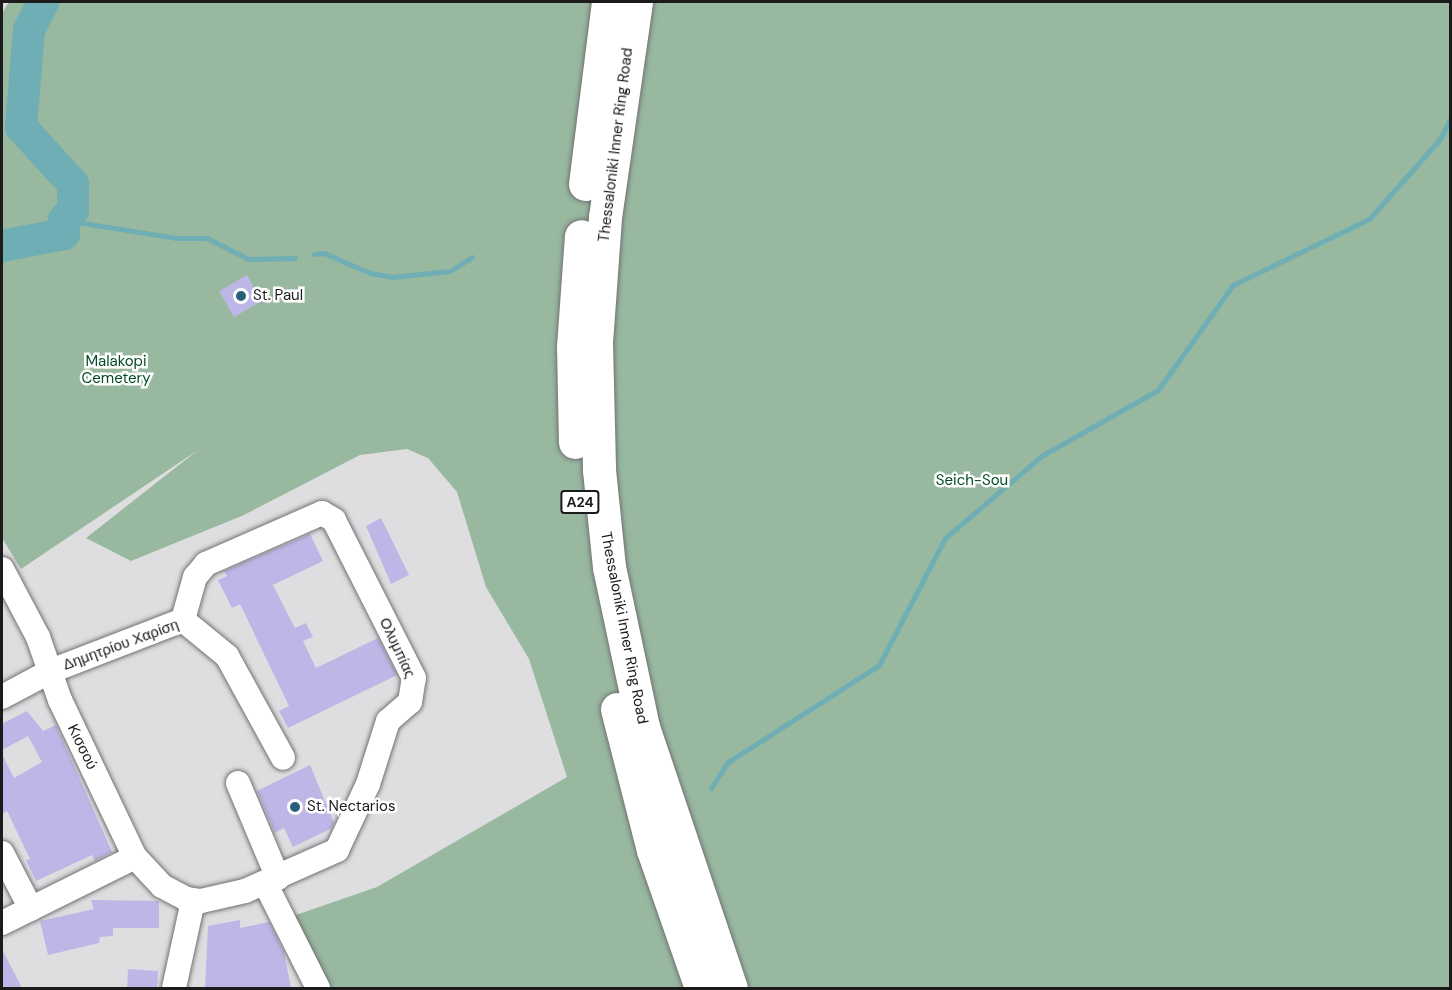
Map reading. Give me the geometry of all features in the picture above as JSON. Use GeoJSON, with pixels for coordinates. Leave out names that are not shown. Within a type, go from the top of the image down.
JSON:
{"type":"FeatureCollection","features":[{"type":"Feature","properties":{"kind":"highway","name":"Thessaloniki Inner Ring Road"},"geometry":{"type":"LineString","coordinates":[[608,2],[576,297],[573,390],[577,482],[597,607],[628,759],[653,850],[701,988]]}},
{"type":"Feature","properties":{"kind":"highway","name":"Thessaloniki Inner Ring Road"},"geometry":{"type":"LineString","coordinates":[[636,2],[605,216],[596,344],[600,480],[609,567],[643,727],[731,988]]}},
{"type":"Feature","properties":{"kind":"street","name":"Ολυμπίας"},"geometry":{"type":"LineString","coordinates":[[183,620],[195,577],[206,564],[321,513],[334,520],[414,678],[410,702],[388,721],[368,784],[341,845],[329,855],[233,895],[193,901]]}},
{"type":"Feature","properties":{"kind":"street","name":"Κισσού"},"geometry":{"type":"LineString","coordinates":[[2,569],[38,637],[69,720],[135,857],[162,886],[193,901]]}},
{"type":"Feature","properties":{"kind":"street","name":"Δημητρίου Χαρίση"},"geometry":{"type":"LineString","coordinates":[[2,696],[51,671],[183,620],[227,656],[283,758]]}},
{"type":"Feature","properties":{"kind":"street"},"geometry":{"type":"LineString","coordinates":[[238,783],[272,880],[318,988]]}},
{"type":"Feature","properties":{"kind":"street"},"geometry":{"type":"LineString","coordinates":[[2,853],[31,909]]}},
{"type":"Feature","properties":{"kind":"street"},"geometry":{"type":"LineString","coordinates":[[2,922],[135,857]]}},
{"type":"Feature","properties":{"kind":"street"},"geometry":{"type":"LineString","coordinates":[[174,988],[193,901]]}},
{"type":"Feature","properties":{"kind":"green space","name":"Seich-Sou"},"geometry":{"type":"Polygon","coordinates":[[[9,2],[1450,2],[1450,988],[331,988],[293,916],[377,887],[567,777],[529,659],[486,587],[457,492],[428,458],[407,449],[360,455],[244,515],[131,561],[86,538],[198,450],[21,569],[2,538],[2,13],[9,2]]]}},
{"type":"Feature","properties":{"kind":"building","name":"St. Paul"},"geometry":{"type":"Polygon","coordinates":[[[247,275],[262,301],[234,317],[219,291],[247,275]]]}},
{"type":"Feature","properties":{"kind":"building"},"geometry":{"type":"Polygon","coordinates":[[[381,518],[409,575],[391,584],[366,526],[381,518]]]}},
{"type":"Feature","properties":{"kind":"building"},"geometry":{"type":"Polygon","coordinates":[[[310,534],[323,561],[273,585],[295,628],[306,623],[313,637],[303,641],[316,668],[378,638],[397,675],[288,728],[279,711],[289,706],[240,604],[232,608],[218,580],[227,576],[224,571],[310,534]]]}},
{"type":"Feature","properties":{"kind":"building"},"geometry":{"type":"Polygon","coordinates":[[[27,711],[43,731],[56,725],[112,852],[95,861],[92,855],[36,881],[26,860],[30,859],[7,811],[2,814],[2,754],[14,778],[42,762],[28,736],[2,750],[2,724],[27,711]]]}},
{"type":"Feature","properties":{"kind":"building","name":"St. Nectarios"},"geometry":{"type":"Polygon","coordinates":[[[310,765],[334,823],[332,828],[293,847],[284,828],[275,833],[257,791],[310,765]]]}},
{"type":"Feature","properties":{"kind":"building"},"geometry":{"type":"Polygon","coordinates":[[[91,900],[159,901],[159,928],[113,928],[113,936],[100,937],[99,943],[48,955],[40,921],[94,909],[91,900]]]}},
{"type":"Feature","properties":{"kind":"building"},"geometry":{"type":"Polygon","coordinates":[[[240,920],[240,928],[269,922],[284,952],[291,988],[205,988],[208,926],[240,920]]]}},
{"type":"Feature","properties":{"kind":"building"},"geometry":{"type":"Polygon","coordinates":[[[2,949],[22,988],[2,988],[2,949]]]}},
{"type":"Feature","properties":{"kind":"building"},"geometry":{"type":"Polygon","coordinates":[[[128,969],[158,971],[157,988],[127,988],[128,969]]]}},
{"type":"Feature","properties":{"kind":"waterway"},"geometry":{"type":"LineString","coordinates":[[2,246],[64,234],[64,220],[73,210],[73,184],[21,127],[29,30],[43,2]]}},
{"type":"Feature","properties":{"kind":"waterway"},"geometry":{"type":"LineString","coordinates":[[711,788],[728,762],[879,665],[945,538],[1043,455],[1158,390],[1233,285],[1369,219],[1440,139],[1450,119]]}},
{"type":"Feature","properties":{"kind":"waterway"},"geometry":{"type":"LineString","coordinates":[[64,220],[176,238],[207,238],[248,259],[295,258]]}},
{"type":"Feature","properties":{"kind":"waterway"},"geometry":{"type":"LineString","coordinates":[[314,254],[324,253],[370,273],[392,277],[450,271],[472,257]]}},
{"type":"Feature","properties":{"kind":"place","name":"St. Paul"},"geometry":{"type":"Point","coordinates":[241,296]}},
{"type":"Feature","properties":{"kind":"place","name":"St. Nectarios"},"geometry":{"type":"Point","coordinates":[295,807]}},
{"type":"Feature","properties":{"kind":"park label","name":"Malakopi Cemetery"},"geometry":{"type":"Point","coordinates":[116,370]}}]}
